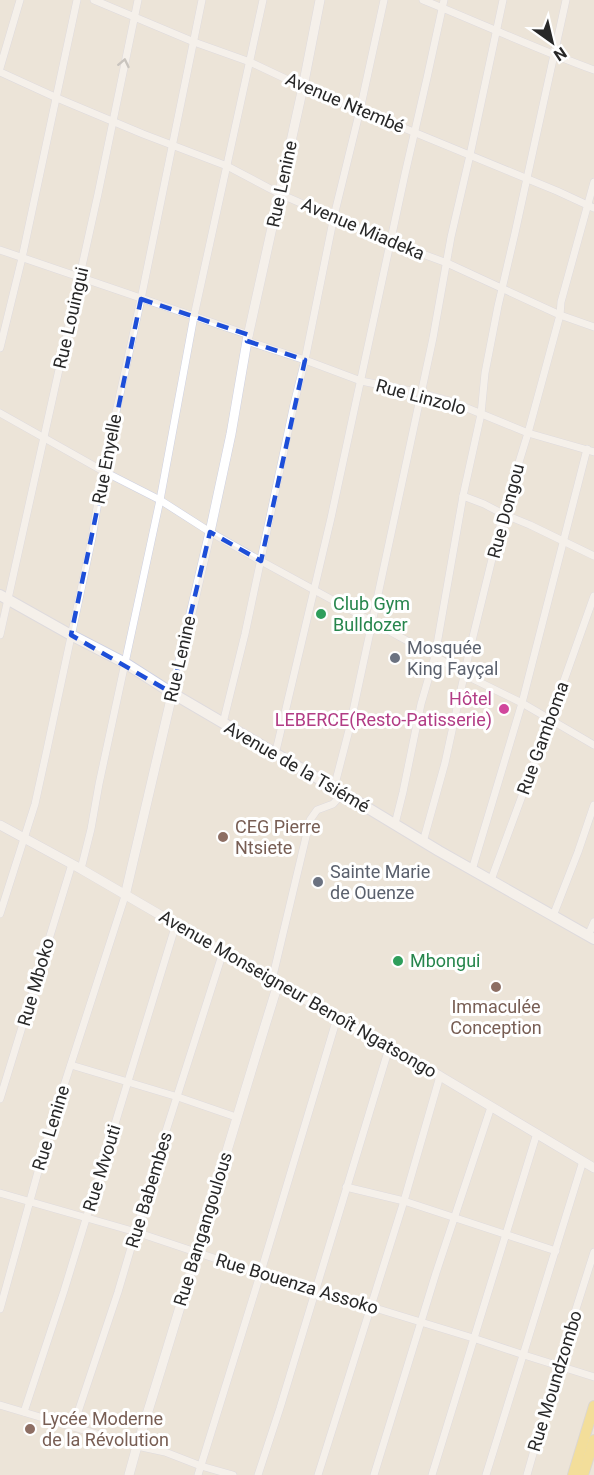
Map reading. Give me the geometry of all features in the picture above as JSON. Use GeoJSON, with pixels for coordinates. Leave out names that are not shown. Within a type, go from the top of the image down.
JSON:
{"type":"FeatureCollection","features":[{"type":"Feature","properties":{"kind":"main road","name":"Avenue de la Tsiémé"},"geometry":{"type":"LineString","coordinates":[[4,597],[125,663],[275,755],[591,938]]}},
{"type":"Feature","properties":{"kind":"main road"},"geometry":{"type":"LineString","coordinates":[[573,1475],[594,1406]]}},
{"type":"Feature","properties":{"kind":"main road"},"geometry":{"type":"LineString","coordinates":[[583,1475],[594,1440]]}},
{"type":"Feature","properties":{"kind":"street"},"geometry":{"type":"LineString","coordinates":[[0,70],[20,0]]}},
{"type":"Feature","properties":{"kind":"street"},"geometry":{"type":"LineString","coordinates":[[0,348],[22,258],[77,0]]}},
{"type":"Feature","properties":{"kind":"street","name":"Avenue Ntembé"},"geometry":{"type":"LineString","coordinates":[[94,0],[194,42],[250,62],[303,87],[591,207]]}},
{"type":"Feature","properties":{"kind":"street","name":"Rue Louingui"},"geometry":{"type":"LineString","coordinates":[[0,635],[4,597],[44,438],[138,0]]}},
{"type":"Feature","properties":{"kind":"street","name":"Rue Enyelle"},"geometry":{"type":"LineString","coordinates":[[0,914],[35,804],[202,0]]}},
{"type":"Feature","properties":{"kind":"street","name":"Rue Mboko"},"geometry":{"type":"LineString","coordinates":[[0,1099],[76,867],[91,828],[160,500],[194,316],[263,0]]}},
{"type":"Feature","properties":{"kind":"street","name":"Rue Lenine"},"geometry":{"type":"LineString","coordinates":[[0,1309],[49,1132],[125,896],[210,532],[248,338],[320,0]]}},
{"type":"Feature","properties":{"kind":"street"},"geometry":{"type":"LineString","coordinates":[[223,723],[261,561],[334,216],[384,0]]}},
{"type":"Feature","properties":{"kind":"street"},"geometry":{"type":"LineString","coordinates":[[423,0],[443,4],[554,55],[594,70]]}},
{"type":"Feature","properties":{"kind":"street"},"geometry":{"type":"LineString","coordinates":[[275,982],[310,820],[317,810],[333,804],[339,791],[349,730],[503,0]]}},
{"type":"Feature","properties":{"kind":"street"},"geometry":{"type":"LineString","coordinates":[[395,824],[404,792],[421,704],[435,656],[463,496],[481,414],[485,373],[498,306],[566,0]]}},
{"type":"Feature","properties":{"kind":"street"},"geometry":{"type":"LineString","coordinates":[[275,755],[361,381],[443,4]]}},
{"type":"Feature","properties":{"kind":"street","name":"Avenue Miadeka"},"geometry":{"type":"LineString","coordinates":[[0,70],[57,98],[227,166],[280,194],[390,242],[447,263],[560,315],[594,327]]}},
{"type":"Feature","properties":{"kind":"street","name":"Rue Dongou"},"geometry":{"type":"LineString","coordinates":[[423,842],[445,764],[503,514],[528,433],[560,315],[561,302],[591,207],[594,182]]}},
{"type":"Feature","properties":{"kind":"street","name":"Rue Linzolo"},"geometry":{"type":"LineString","coordinates":[[0,250],[194,316],[361,381],[450,401],[528,433],[591,451]]}},
{"type":"Feature","properties":{"kind":"street"},"geometry":{"type":"LineString","coordinates":[[0,413],[160,500],[210,532],[314,591],[435,656],[465,675],[522,703],[594,745]]}},
{"type":"Feature","properties":{"kind":"street"},"geometry":{"type":"LineString","coordinates":[[472,870],[522,703],[564,542],[591,451]]}},
{"type":"Feature","properties":{"kind":"street"},"geometry":{"type":"LineString","coordinates":[[463,496],[594,556]]}},
{"type":"Feature","properties":{"kind":"street","name":"Rue Gamboma"},"geometry":{"type":"LineString","coordinates":[[491,880],[594,596]]}},
{"type":"Feature","properties":{"kind":"street"},"geometry":{"type":"LineString","coordinates":[[553,916],[594,805]]}},
{"type":"Feature","properties":{"kind":"street","name":"Avenue Monseigneur Benoît Ngatsongo"},"geometry":{"type":"LineString","coordinates":[[0,825],[440,1076],[594,1168]]}},
{"type":"Feature","properties":{"kind":"street"},"geometry":{"type":"LineString","coordinates":[[591,938],[594,922]]}},
{"type":"Feature","properties":{"kind":"street","name":"Rue Mvouti"},"geometry":{"type":"LineString","coordinates":[[24,1412],[176,924]]}},
{"type":"Feature","properties":{"kind":"street","name":"Rue Babembes"},"geometry":{"type":"LineString","coordinates":[[73,1427],[118,1292],[223,952]]}},
{"type":"Feature","properties":{"kind":"street","name":"Rue Bangangoulous"},"geometry":{"type":"LineString","coordinates":[[129,1475],[275,982]]}},
{"type":"Feature","properties":{"kind":"street"},"geometry":{"type":"LineString","coordinates":[[198,1475],[337,1018]]}},
{"type":"Feature","properties":{"kind":"street"},"geometry":{"type":"LineString","coordinates":[[258,1475],[389,1048]]}},
{"type":"Feature","properties":{"kind":"street"},"geometry":{"type":"LineString","coordinates":[[71,1065],[236,1117]]}},
{"type":"Feature","properties":{"kind":"street"},"geometry":{"type":"LineString","coordinates":[[318,1475],[404,1201],[440,1076]]}},
{"type":"Feature","properties":{"kind":"street"},"geometry":{"type":"LineString","coordinates":[[374,1475],[454,1217],[491,1107]]}},
{"type":"Feature","properties":{"kind":"street"},"geometry":{"type":"LineString","coordinates":[[432,1475],[537,1133]]}},
{"type":"Feature","properties":{"kind":"street"},"geometry":{"type":"LineString","coordinates":[[486,1475],[583,1161]]}},
{"type":"Feature","properties":{"kind":"street"},"geometry":{"type":"LineString","coordinates":[[346,1187],[404,1201],[556,1251]]}},
{"type":"Feature","properties":{"kind":"street","name":"Rue Bouenza Assoko"},"geometry":{"type":"LineString","coordinates":[[0,1193],[136,1232],[260,1275],[339,1297],[594,1377]]}},
{"type":"Feature","properties":{"kind":"street","name":"Rue Moundzombo"},"geometry":{"type":"LineString","coordinates":[[527,1475],[594,1252]]}},
{"type":"Feature","properties":{"kind":"street"},"geometry":{"type":"LineString","coordinates":[[0,1405],[137,1446],[165,1452],[233,1475]]}},
{"type":"Feature","properties":{"kind":"highlighted area"},"geometry":{"type":"Polygon","coordinates":[[[141,299],[249,335],[247,341],[305,360],[261,561],[210,532],[172,693],[71,635],[141,299]]]}},
{"type":"Feature","properties":{"kind":"place","name":"Club Gym Bulldozer"},"geometry":{"type":"Point","coordinates":[321,614]}},
{"type":"Feature","properties":{"kind":"place","name":"Mosquée King Fayçal"},"geometry":{"type":"Point","coordinates":[395,658]}},
{"type":"Feature","properties":{"kind":"place","name":"Hôtel LEBERCE(Resto-Patisserie)"},"geometry":{"type":"Point","coordinates":[504,709]}},
{"type":"Feature","properties":{"kind":"place","name":"CEG Pierre Ntsiete"},"geometry":{"type":"Point","coordinates":[223,837]}},
{"type":"Feature","properties":{"kind":"place","name":"Sainte Marie de Ouenze"},"geometry":{"type":"Point","coordinates":[318,882]}},
{"type":"Feature","properties":{"kind":"place","name":"Mbongui"},"geometry":{"type":"Point","coordinates":[398,961]}},
{"type":"Feature","properties":{"kind":"place","name":"Immaculée Conception"},"geometry":{"type":"Point","coordinates":[496,987]}},
{"type":"Feature","properties":{"kind":"place","name":"Lycée Moderne de la Révolution"},"geometry":{"type":"Point","coordinates":[30,1429]}}]}
